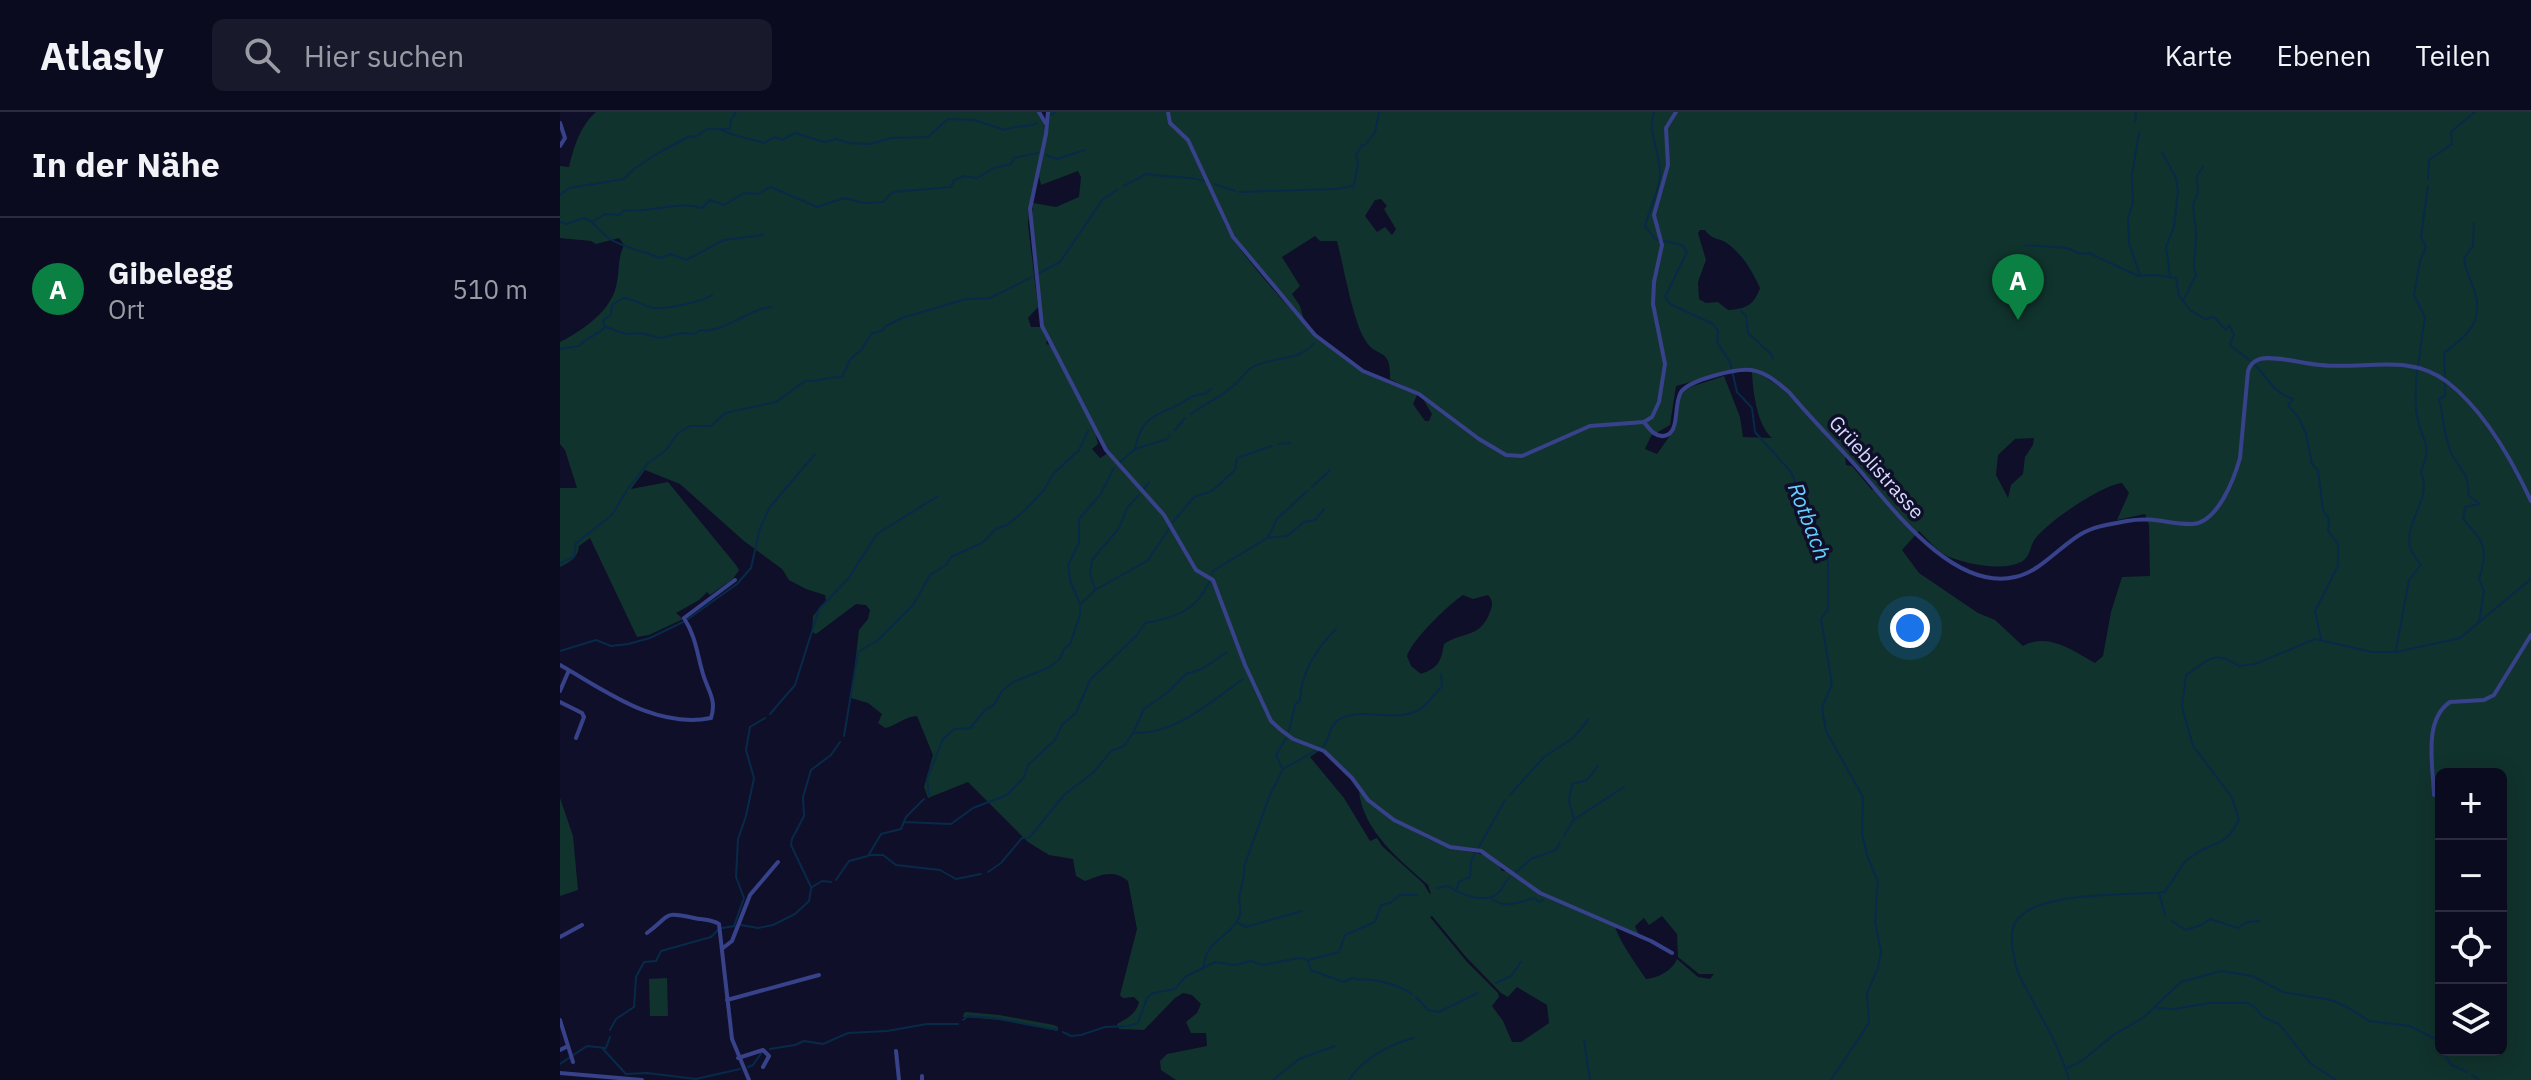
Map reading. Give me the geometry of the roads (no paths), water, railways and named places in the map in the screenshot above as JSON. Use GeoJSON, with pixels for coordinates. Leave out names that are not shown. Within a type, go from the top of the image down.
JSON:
{"type":"FeatureCollection","features":[{"type":"Feature","properties":{"kind":"street"},"geometry":{"type":"LineString","coordinates":[[1039,112],[1046,124]]}},
{"type":"Feature","properties":{"kind":"street"},"geometry":{"type":"LineString","coordinates":[[1048,112],[1030,209],[1042,326],[1113,461],[1164,515],[1196,570],[1213,580],[1230,630],[1271,721],[1293,739],[1324,751],[1352,778],[1368,800],[1394,820],[1450,847],[1481,851],[1540,893],[1672,953]]}},
{"type":"Feature","properties":{"kind":"street"},"geometry":{"type":"LineString","coordinates":[[1168,112],[1170,123],[1188,140],[1226,226],[1310,330],[1363,371],[1419,394],[1506,455],[1522,456],[1590,426],[1606,422],[1644,422],[1652,417],[1659,402],[1665,364],[1653,304],[1662,245],[1654,215],[1668,165],[1666,128],[1676,112]]}},
{"type":"Feature","properties":{"kind":"street"},"geometry":{"type":"LineString","coordinates":[[560,123],[565,138],[560,146]]}},
{"type":"Feature","properties":{"kind":"street","name":"Grüeblistrasse"},"geometry":{"type":"LineString","coordinates":[[1644,422],[1652,433],[1662,436],[1669,434],[1673,429],[1677,401],[1686,387],[1713,376],[1759,372],[1778,382],[1907,526],[1965,570],[2003,579],[2028,573],[2079,535],[2096,527],[2149,518],[2188,524],[2206,520],[2222,499],[2238,464],[2247,376],[2249,366],[2255,361],[2265,358],[2339,366],[2387,363],[2413,367],[2434,375],[2457,391],[2492,430],[2531,501]]}},
{"type":"Feature","properties":{"kind":"street"},"geometry":{"type":"LineString","coordinates":[[560,665],[617,699],[658,716],[711,718],[714,705],[712,693],[684,618],[735,580]]}},
{"type":"Feature","properties":{"kind":"street"},"geometry":{"type":"LineString","coordinates":[[2434,795],[2433,726],[2444,707],[2452,702],[2492,697],[2531,635]]}},
{"type":"Feature","properties":{"kind":"street"},"geometry":{"type":"LineString","coordinates":[[560,691],[569,670]]}},
{"type":"Feature","properties":{"kind":"street"},"geometry":{"type":"LineString","coordinates":[[560,702],[584,717],[576,738]]}},
{"type":"Feature","properties":{"kind":"street"},"geometry":{"type":"LineString","coordinates":[[722,950],[732,941],[750,895],[778,862]]}},
{"type":"Feature","properties":{"kind":"street"},"geometry":{"type":"LineString","coordinates":[[647,933],[672,913],[719,923],[732,1039],[749,1080]]}},
{"type":"Feature","properties":{"kind":"street"},"geometry":{"type":"LineString","coordinates":[[560,937],[582,925]]}},
{"type":"Feature","properties":{"kind":"street"},"geometry":{"type":"LineString","coordinates":[[727,1000],[819,975]]}},
{"type":"Feature","properties":{"kind":"street"},"geometry":{"type":"LineString","coordinates":[[560,1020],[571,1058]]}},
{"type":"Feature","properties":{"kind":"street"},"geometry":{"type":"LineString","coordinates":[[560,1050],[568,1046]]}},
{"type":"Feature","properties":{"kind":"street"},"geometry":{"type":"LineString","coordinates":[[738,1058],[761,1049],[769,1056],[763,1067]]}},
{"type":"Feature","properties":{"kind":"street"},"geometry":{"type":"LineString","coordinates":[[896,1051],[899,1080]]}},
{"type":"Feature","properties":{"kind":"street"},"geometry":{"type":"LineString","coordinates":[[560,1073],[642,1080]]}},
{"type":"Feature","properties":{"kind":"waterway"},"geometry":{"type":"LineString","coordinates":[[560,195],[569,188],[624,179],[658,153],[690,136],[695,137],[707,129],[730,129],[736,112]]}},
{"type":"Feature","properties":{"kind":"waterway"},"geometry":{"type":"LineString","coordinates":[[1051,115],[1055,112]]}},
{"type":"Feature","properties":{"kind":"waterway"},"geometry":{"type":"LineString","coordinates":[[1239,192],[1354,186],[1358,163],[1356,155],[1375,132],[1379,112]]}},
{"type":"Feature","properties":{"kind":"waterway","name":"Rotbach"},"geometry":{"type":"LineString","coordinates":[[1654,112],[1652,127],[1660,176],[1645,226],[1655,239],[1682,245],[1687,252],[1665,297],[1670,304],[1713,324],[1718,331],[1717,342],[1730,362],[1737,392],[1752,408],[1755,432],[1791,472],[1807,509],[1810,529],[1828,559],[1828,609],[1821,619],[1832,684],[1822,708],[1826,731],[1863,797],[1862,833],[1878,882],[1875,922],[1881,951],[1878,968],[1867,993],[1869,1023],[1831,1080]]}},
{"type":"Feature","properties":{"kind":"waterway"},"geometry":{"type":"LineString","coordinates":[[2135,122],[2136,112]]}},
{"type":"Feature","properties":{"kind":"waterway"},"geometry":{"type":"LineString","coordinates":[[2428,179],[2429,160],[2452,144],[2451,132],[2475,112]]}},
{"type":"Feature","properties":{"kind":"waterway"},"geometry":{"type":"LineString","coordinates":[[720,129],[764,143],[774,137],[782,140],[795,133],[824,142],[837,139],[870,144],[891,138],[928,137],[948,119],[974,120],[1005,130],[1037,123]]}},
{"type":"Feature","properties":{"kind":"waterway"},"geometry":{"type":"LineString","coordinates":[[2139,132],[2132,176],[2133,203],[2128,217],[2129,244],[2140,275]]}},
{"type":"Feature","properties":{"kind":"waterway"},"geometry":{"type":"LineString","coordinates":[[1046,155],[1057,159],[1085,150]]}},
{"type":"Feature","properties":{"kind":"waterway"},"geometry":{"type":"LineString","coordinates":[[2162,152],[2176,178],[2178,191],[2174,227],[2166,247],[2170,276]]}},
{"type":"Feature","properties":{"kind":"waterway"},"geometry":{"type":"LineString","coordinates":[[560,222],[567,224],[584,218],[592,222],[605,214],[619,215],[625,210],[683,206],[702,208],[710,200],[724,205],[744,193],[757,194],[771,187],[817,207],[844,198],[864,203],[883,202],[893,192],[951,187],[954,180],[964,176],[977,178],[994,168],[1011,164],[1014,158],[1038,153]]}},
{"type":"Feature","properties":{"kind":"waterway"},"geometry":{"type":"LineString","coordinates":[[2184,299],[2196,275],[2193,205],[2198,192],[2197,176],[2203,167]]}},
{"type":"Feature","properties":{"kind":"waterway"},"geometry":{"type":"LineString","coordinates":[[1124,186],[1146,174],[1204,181]]}},
{"type":"Feature","properties":{"kind":"waterway"},"geometry":{"type":"LineString","coordinates":[[1214,184],[1235,191]]}},
{"type":"Feature","properties":{"kind":"waterway"},"geometry":{"type":"LineString","coordinates":[[2418,366],[2425,317],[2414,295],[2420,261],[2426,247],[2421,237],[2428,186]]}},
{"type":"Feature","properties":{"kind":"waterway"},"geometry":{"type":"LineString","coordinates":[[1039,273],[1060,262],[1103,199],[1117,190]]}},
{"type":"Feature","properties":{"kind":"waterway"},"geometry":{"type":"LineString","coordinates":[[592,223],[613,241],[659,258],[671,254],[686,260],[724,240],[763,235]]}},
{"type":"Feature","properties":{"kind":"waterway"},"geometry":{"type":"LineString","coordinates":[[2445,378],[2444,353],[2468,332],[2476,318],[2476,295],[2464,258],[2473,246],[2474,223]]}},
{"type":"Feature","properties":{"kind":"waterway"},"geometry":{"type":"LineString","coordinates":[[2024,245],[2067,248],[2081,254],[2089,253],[2138,276],[2176,278],[2179,296],[2190,310],[2205,319],[2214,317],[2226,330],[2229,325],[2234,335],[2230,344],[2232,347],[2254,364],[2275,389],[2293,399],[2288,405],[2306,434],[2312,464],[2318,470],[2323,510],[2329,519],[2328,531],[2338,544],[2338,566],[2315,611],[2321,639]]}},
{"type":"Feature","properties":{"kind":"waterway"},"geometry":{"type":"LineString","coordinates":[[560,563],[574,557],[576,543],[612,515],[647,464],[666,450],[678,433],[690,426],[711,426],[725,413],[776,402],[805,381],[842,377],[850,360],[862,349],[871,334],[902,318],[966,299],[990,298],[1032,277]]}},
{"type":"Feature","properties":{"kind":"waterway"},"geometry":{"type":"LineString","coordinates":[[560,349],[579,346],[602,330],[605,327],[603,320],[611,315],[612,305],[623,298],[660,308],[712,295]]}},
{"type":"Feature","properties":{"kind":"waterway"},"geometry":{"type":"LineString","coordinates":[[606,327],[626,334],[640,333],[661,338],[681,333],[695,334],[700,330],[717,329],[763,308],[772,307]]}},
{"type":"Feature","properties":{"kind":"waterway"},"geometry":{"type":"LineString","coordinates":[[1741,311],[1746,316],[1748,333],[1773,359]]}},
{"type":"Feature","properties":{"kind":"waterway"},"geometry":{"type":"LineString","coordinates":[[1191,414],[1228,390],[1251,368],[1300,354],[1314,343]]}},
{"type":"Feature","properties":{"kind":"waterway"},"geometry":{"type":"LineString","coordinates":[[2396,650],[2409,580],[2421,565],[2410,548],[2409,538],[2424,491],[2421,472],[2426,454],[2416,410],[2417,370]]}},
{"type":"Feature","properties":{"kind":"waterway"},"geometry":{"type":"LineString","coordinates":[[2445,383],[2445,396],[2439,399],[2448,444],[2467,480],[2468,495],[2480,504],[2465,507],[2463,519],[2480,540],[2484,552],[2479,579],[2484,591],[2479,622]]}},
{"type":"Feature","properties":{"kind":"waterway"},"geometry":{"type":"LineString","coordinates":[[1135,449],[1140,431],[1148,420],[1211,389]]}},
{"type":"Feature","properties":{"kind":"waterway"},"geometry":{"type":"LineString","coordinates":[[1175,430],[1185,418]]}},
{"type":"Feature","properties":{"kind":"waterway"},"geometry":{"type":"LineString","coordinates":[[844,736],[858,652],[878,640],[913,605],[930,575],[946,565],[951,557],[982,543],[996,529],[1007,525],[1025,510],[1044,490],[1053,474],[1079,450],[1088,431]]}},
{"type":"Feature","properties":{"kind":"waterway"},"geometry":{"type":"LineString","coordinates":[[1120,462],[1135,449],[1167,439],[1170,435]]}},
{"type":"Feature","properties":{"kind":"waterway"},"geometry":{"type":"LineString","coordinates":[[1278,444],[1290,443]]}},
{"type":"Feature","properties":{"kind":"waterway"},"geometry":{"type":"LineString","coordinates":[[1173,522],[1194,497],[1212,491],[1235,470],[1237,458],[1272,446]]}},
{"type":"Feature","properties":{"kind":"waterway"},"geometry":{"type":"LineString","coordinates":[[688,619],[737,584],[751,568],[760,528],[770,507],[815,454]]}},
{"type":"Feature","properties":{"kind":"waterway"},"geometry":{"type":"LineString","coordinates":[[929,795],[927,779],[943,739],[954,729],[970,728],[986,709],[994,705],[1002,691],[1013,682],[1048,668],[1060,659],[1070,644],[1080,615],[1080,604],[1068,566],[1079,542],[1079,519],[1100,495],[1114,468]]}},
{"type":"Feature","properties":{"kind":"waterway"},"geometry":{"type":"LineString","coordinates":[[1312,487],[1330,470]]}},
{"type":"Feature","properties":{"kind":"waterway"},"geometry":{"type":"LineString","coordinates":[[1144,489],[1149,482]]}},
{"type":"Feature","properties":{"kind":"waterway"},"geometry":{"type":"LineString","coordinates":[[1268,537],[1277,519],[1307,491]]}},
{"type":"Feature","properties":{"kind":"waterway"},"geometry":{"type":"LineString","coordinates":[[1095,589],[1090,574],[1092,560],[1119,528],[1127,508],[1139,495]]}},
{"type":"Feature","properties":{"kind":"waterway"},"geometry":{"type":"LineString","coordinates":[[770,714],[795,685],[819,609],[848,579],[877,534],[938,496]]}},
{"type":"Feature","properties":{"kind":"waterway"},"geometry":{"type":"LineString","coordinates":[[1212,574],[1267,538],[1287,536],[1304,522],[1315,520],[1324,509]]}},
{"type":"Feature","properties":{"kind":"waterway"},"geometry":{"type":"LineString","coordinates":[[1081,604],[1095,590],[1147,561],[1169,529]]}},
{"type":"Feature","properties":{"kind":"waterway"},"geometry":{"type":"LineString","coordinates":[[2069,1080],[2053,1039],[2018,972],[2012,944],[2013,928],[2027,911],[2064,899],[2164,892],[2186,861],[2222,841],[2234,829],[2239,819],[2231,796],[2193,746],[2182,707],[2186,675],[2212,658],[2224,658],[2239,666],[2255,664],[2315,639],[2372,652],[2396,652],[2460,638],[2531,579]]}},
{"type":"Feature","properties":{"kind":"waterway"},"geometry":{"type":"LineString","coordinates":[[904,822],[951,824],[973,808],[1007,795],[1024,777],[1028,765],[1055,740],[1062,725],[1076,713],[1090,680],[1137,635],[1145,623],[1183,612],[1198,600],[1209,582]]}},
{"type":"Feature","properties":{"kind":"waterway"},"geometry":{"type":"LineString","coordinates":[[560,651],[596,640],[611,646],[628,644],[650,638],[683,622]]}},
{"type":"Feature","properties":{"kind":"waterway"},"geometry":{"type":"LineString","coordinates":[[1289,731],[1307,671],[1322,644],[1336,629]]}},
{"type":"Feature","properties":{"kind":"waterway"},"geometry":{"type":"LineString","coordinates":[[988,872],[1001,863],[1022,838],[1029,838],[1064,795],[1094,772],[1111,751],[1124,746],[1144,709],[1186,674],[1202,669],[1227,652]]}},
{"type":"Feature","properties":{"kind":"waterway"},"geometry":{"type":"LineString","coordinates":[[1323,747],[1335,723],[1347,716],[1396,716],[1418,710],[1442,686],[1441,674]]}},
{"type":"Feature","properties":{"kind":"waterway"},"geometry":{"type":"LineString","coordinates":[[1134,733],[1179,723],[1243,679]]}},
{"type":"Feature","properties":{"kind":"waterway"},"geometry":{"type":"LineString","coordinates":[[734,926],[744,898],[736,877],[738,839],[754,778],[746,750],[750,727],[765,718]]}},
{"type":"Feature","properties":{"kind":"waterway"},"geometry":{"type":"LineString","coordinates":[[1510,795],[1544,757],[1573,738],[1589,719]]}},
{"type":"Feature","properties":{"kind":"waterway"},"geometry":{"type":"LineString","coordinates":[[1282,768],[1276,755],[1286,738]]}},
{"type":"Feature","properties":{"kind":"waterway"},"geometry":{"type":"LineString","coordinates":[[811,887],[791,845],[792,839],[804,816],[803,797],[811,770],[831,755],[840,742]]}},
{"type":"Feature","properties":{"kind":"waterway"},"geometry":{"type":"LineString","coordinates":[[1203,968],[1209,950],[1239,918],[1244,867],[1269,797],[1283,769],[1315,751]]}},
{"type":"Feature","properties":{"kind":"waterway"},"geometry":{"type":"LineString","coordinates":[[1564,836],[1574,819],[1569,801],[1572,784],[1587,780],[1598,766]]}},
{"type":"Feature","properties":{"kind":"waterway"},"geometry":{"type":"LineString","coordinates":[[1575,819],[1624,787]]}},
{"type":"Feature","properties":{"kind":"waterway"},"geometry":{"type":"LineString","coordinates":[[836,880],[849,861],[868,856],[881,834],[901,829],[906,817],[924,799]]}},
{"type":"Feature","properties":{"kind":"waterway"},"geometry":{"type":"LineString","coordinates":[[1479,847],[1505,800]]}},
{"type":"Feature","properties":{"kind":"waterway"},"geometry":{"type":"LineString","coordinates":[[1516,872],[1531,859],[1556,850],[1560,842]]}},
{"type":"Feature","properties":{"kind":"waterway"},"geometry":{"type":"LineString","coordinates":[[1456,891],[1459,882],[1470,877],[1475,854]]}},
{"type":"Feature","properties":{"kind":"waterway"},"geometry":{"type":"LineString","coordinates":[[870,855],[883,855],[896,865],[940,870],[956,879],[981,874]]}},
{"type":"Feature","properties":{"kind":"waterway"},"geometry":{"type":"LineString","coordinates":[[1437,888],[1448,886],[1466,895],[1486,898],[1498,893],[1510,877]]}},
{"type":"Feature","properties":{"kind":"waterway"},"geometry":{"type":"LineString","coordinates":[[812,887],[822,881],[831,882]]}},
{"type":"Feature","properties":{"kind":"waterway"},"geometry":{"type":"LineString","coordinates":[[741,925],[758,928],[773,925],[795,914],[809,901],[811,889]]}},
{"type":"Feature","properties":{"kind":"waterway"},"geometry":{"type":"LineString","coordinates":[[2159,893],[2165,915]]}},
{"type":"Feature","properties":{"kind":"waterway"},"geometry":{"type":"LineString","coordinates":[[1063,1032],[1071,1036],[1081,1035],[1105,1027],[1138,1023],[1147,998],[1153,993],[1175,989],[1185,977],[1215,962],[1235,965],[1251,961],[1262,965],[1299,958],[1308,960],[1339,952],[1345,935],[1375,922],[1381,905],[1390,903],[1400,895],[1417,895]]}},
{"type":"Feature","properties":{"kind":"waterway"},"geometry":{"type":"LineString","coordinates":[[1492,899],[1507,904],[1534,898],[1540,902],[1543,900]]}},
{"type":"Feature","properties":{"kind":"waterway"},"geometry":{"type":"LineString","coordinates":[[1238,923],[1246,927],[1302,911]]}},
{"type":"Feature","properties":{"kind":"waterway"},"geometry":{"type":"LineString","coordinates":[[2172,921],[2186,930],[2210,919],[2238,928],[2247,922],[2259,921]]}},
{"type":"Feature","properties":{"kind":"waterway"},"geometry":{"type":"LineString","coordinates":[[722,928],[735,926]]}},
{"type":"Feature","properties":{"kind":"waterway"},"geometry":{"type":"LineString","coordinates":[[610,1030],[616,1019],[634,1007],[636,977],[644,962],[656,961],[661,951],[711,937],[718,930]]}},
{"type":"Feature","properties":{"kind":"waterway"},"geometry":{"type":"LineString","coordinates":[[1308,961],[1311,970],[1344,982],[1352,978],[1378,981],[1412,994]]}},
{"type":"Feature","properties":{"kind":"waterway"},"geometry":{"type":"LineString","coordinates":[[1496,983],[1511,976],[1521,962]]}},
{"type":"Feature","properties":{"kind":"waterway"},"geometry":{"type":"LineString","coordinates":[[2065,1069],[2082,1061],[2112,1036],[2144,1017],[2181,982],[2221,971],[2252,976],[2283,992],[2331,1000],[2369,1021],[2410,1026],[2435,1039]]}},
{"type":"Feature","properties":{"kind":"waterway"},"geometry":{"type":"LineString","coordinates":[[1416,997],[1428,1010],[1439,1012],[1478,993]]}},
{"type":"Feature","properties":{"kind":"waterway"},"geometry":{"type":"LineString","coordinates":[[2157,1008],[2248,1003],[2263,1017],[2279,1024],[2310,1063],[2336,1080]]}},
{"type":"Feature","properties":{"kind":"waterway"},"geometry":{"type":"LineString","coordinates":[[963,1020],[968,1016],[994,1018],[1057,1030]]}},
{"type":"Feature","properties":{"kind":"waterway"},"geometry":{"type":"LineString","coordinates":[[770,1049],[804,1041],[823,1044],[848,1033],[887,1031],[927,1024],[958,1024]]}},
{"type":"Feature","properties":{"kind":"waterway"},"geometry":{"type":"LineString","coordinates":[[560,1064],[587,1046],[606,1048],[610,1037]]}},
{"type":"Feature","properties":{"kind":"waterway"},"geometry":{"type":"LineString","coordinates":[[1349,1080],[1361,1065],[1377,1053],[1414,1038]]}},
{"type":"Feature","properties":{"kind":"waterway"},"geometry":{"type":"LineString","coordinates":[[1584,1040],[1590,1080]]}},
{"type":"Feature","properties":{"kind":"waterway"},"geometry":{"type":"LineString","coordinates":[[1273,1080],[1299,1059],[1335,1046]]}},
{"type":"Feature","properties":{"kind":"waterway"},"geometry":{"type":"LineString","coordinates":[[603,1049],[626,1074],[647,1073],[696,1079],[740,1069]]}},
{"type":"Feature","properties":{"kind":"waterway"},"geometry":{"type":"LineString","coordinates":[[748,1067],[762,1052]]}},
{"type":"Feature","properties":{"kind":"waterway"},"geometry":{"type":"LineString","coordinates":[[2446,1056],[2450,1064],[2467,1072]]}},
{"type":"Feature","properties":{"kind":"waterway"},"geometry":{"type":"LineString","coordinates":[[2472,1075],[2479,1080]]}},
{"type":"Feature","properties":{"kind":"place","name":"Gibelegg"},"geometry":{"type":"Point","coordinates":[2018,320]}}]}
